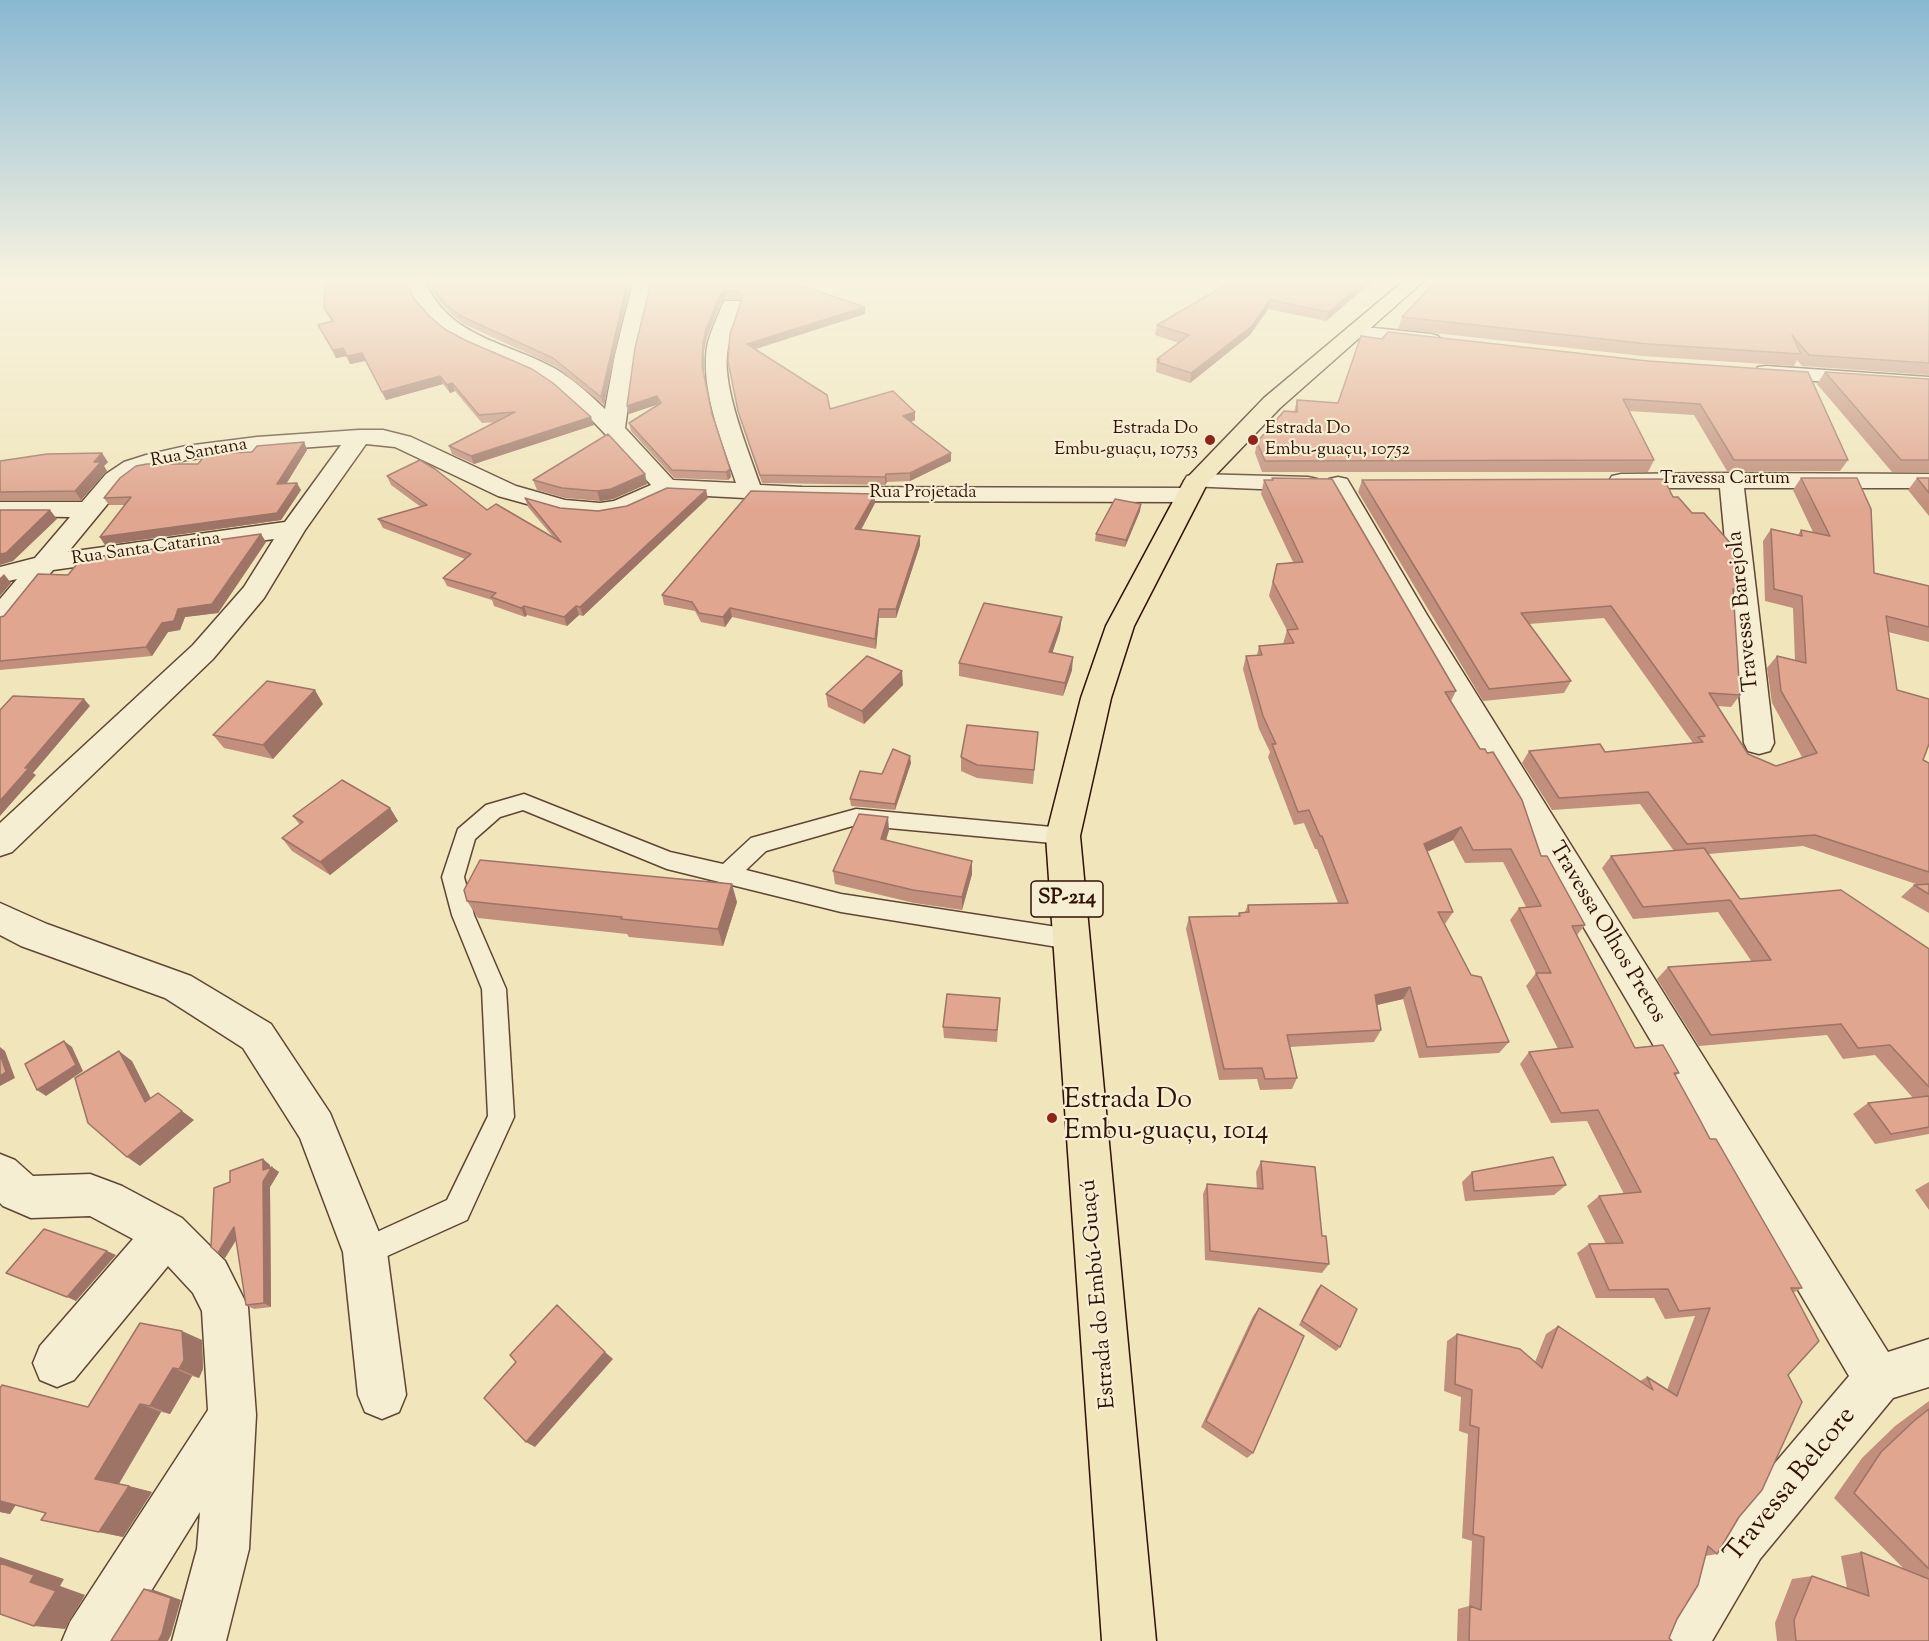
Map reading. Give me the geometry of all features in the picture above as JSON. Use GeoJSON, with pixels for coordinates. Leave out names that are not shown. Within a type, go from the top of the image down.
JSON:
{"type":"FeatureCollection","features":[{"type":"Feature","properties":{"kind":"main road","name":"Estrada do Embú-Guaçú"},"geometry":{"type":"LineString","coordinates":[[1129,1641],[1063,836],[1096,698],[1120,627],[1192,488],[1272,403],[1327,356]]}},
{"type":"Feature","properties":{"kind":"street"},"geometry":{"type":"LineString","coordinates":[[508,356],[548,373],[582,399],[666,487]]}},
{"type":"Feature","properties":{"kind":"street"},"geometry":{"type":"LineString","coordinates":[[613,429],[625,356]]}},
{"type":"Feature","properties":{"kind":"street"},"geometry":{"type":"LineString","coordinates":[[717,356],[725,407],[751,493]]}},
{"type":"Feature","properties":{"kind":"street"},"geometry":{"type":"LineString","coordinates":[[1750,371],[1929,383]]}},
{"type":"Feature","properties":{"kind":"street"},"geometry":{"type":"LineString","coordinates":[[0,843],[203,652],[254,592],[293,529],[359,437]]}},
{"type":"Feature","properties":{"kind":"street","name":"Rua Santana"},"geometry":{"type":"LineString","coordinates":[[0,617],[115,479],[132,467],[154,460],[257,444],[383,437],[402,442],[507,491],[563,507],[600,510],[619,508],[666,487]]}},
{"type":"Feature","properties":{"kind":"street","name":"Travessa Barejola"},"geometry":{"type":"LineString","coordinates":[[1731,480],[1759,742]]}},
{"type":"Feature","properties":{"kind":"street","name":"Travessa Cartum"},"geometry":{"type":"LineString","coordinates":[[1600,481],[1929,481]]}},
{"type":"Feature","properties":{"kind":"street","name":"Travessa Olhos Pretos"},"geometry":{"type":"LineString","coordinates":[[1192,488],[1350,484],[1419,626],[1878,1379]]}},
{"type":"Feature","properties":{"kind":"street","name":"Rua Projetada"},"geometry":{"type":"LineString","coordinates":[[666,487],[751,493],[1192,488]]}},
{"type":"Feature","properties":{"kind":"street"},"geometry":{"type":"LineString","coordinates":[[0,509],[87,510]]}},
{"type":"Feature","properties":{"kind":"street","name":"Rua Santa Catarina"},"geometry":{"type":"LineString","coordinates":[[0,575],[47,563],[293,529]]}},
{"type":"Feature","properties":{"kind":"street"},"geometry":{"type":"LineString","coordinates":[[0,918],[34,935],[177,987],[257,1036],[316,1127],[365,1252],[382,1395]]}},
{"type":"Feature","properties":{"kind":"street"},"geometry":{"type":"LineString","coordinates":[[0,1175],[18,1191],[31,1197],[90,1195],[107,1201],[167,1233],[209,1277],[225,1307],[232,1415],[222,1549],[200,1641]]}},
{"type":"Feature","properties":{"kind":"street"},"geometry":{"type":"LineString","coordinates":[[57,1363],[167,1233]]}},
{"type":"Feature","properties":{"kind":"street"},"geometry":{"type":"LineString","coordinates":[[1878,1379],[1929,1363]]}},
{"type":"Feature","properties":{"kind":"street","name":"Travessa Belcore"},"geometry":{"type":"LineString","coordinates":[[1681,1641],[1742,1541],[1878,1379]]}},
{"type":"Feature","properties":{"kind":"street"},"geometry":{"type":"LineString","coordinates":[[89,1641],[232,1415]]}},
{"type":"Feature","properties":{"kind":"lane"},"geometry":{"type":"LineString","coordinates":[[365,1252],[457,1210],[501,1117],[494,989],[463,915],[453,877],[466,835],[493,811],[524,802],[667,860],[841,903],[1070,939]]}},
{"type":"Feature","properties":{"kind":"lane"},"geometry":{"type":"LineString","coordinates":[[727,874],[759,844],[856,817],[1063,836]]}},
{"type":"Feature","properties":{"kind":"building"},"geometry":{"type":"Polygon","coordinates":[[[363,356],[501,356],[532,369],[553,383],[591,417],[471,456],[449,446],[515,412],[479,415],[452,383],[447,385],[440,376],[382,392],[363,356]]]}},
{"type":"Feature","properties":{"kind":"building"},"geometry":{"type":"Polygon","coordinates":[[[548,356],[611,356],[601,397],[548,356]]]}},
{"type":"Feature","properties":{"kind":"building"},"geometry":{"type":"Polygon","coordinates":[[[634,356],[702,356],[702,366],[712,414],[730,469],[726,472],[672,470],[629,423],[661,403],[657,396],[627,406],[634,356]]]}},
{"type":"Feature","properties":{"kind":"building"},"geometry":{"type":"Polygon","coordinates":[[[728,356],[765,356],[827,395],[830,409],[893,391],[915,412],[903,416],[951,453],[910,473],[886,474],[885,477],[760,475],[738,411],[728,356]]]}},
{"type":"Feature","properties":{"kind":"building"},"geometry":{"type":"Polygon","coordinates":[[[1162,356],[1214,356],[1191,373],[1157,362],[1160,360],[1157,359],[1162,356]]]}},
{"type":"Feature","properties":{"kind":"building"},"geometry":{"type":"Polygon","coordinates":[[[1354,356],[1599,356],[1808,372],[1848,460],[1734,460],[1700,404],[1623,399],[1654,460],[1265,461],[1257,442],[1284,411],[1297,412],[1297,400],[1338,403],[1354,356]]]}},
{"type":"Feature","properties":{"kind":"building"},"geometry":{"type":"Polygon","coordinates":[[[1818,356],[1929,356],[1929,363],[1818,356]]]}},
{"type":"Feature","properties":{"kind":"building"},"geometry":{"type":"Polygon","coordinates":[[[1825,372],[1929,379],[1929,460],[1901,460],[1825,372]]]}},
{"type":"Feature","properties":{"kind":"building"},"geometry":{"type":"Polygon","coordinates":[[[608,434],[645,474],[611,489],[597,491],[562,488],[533,480],[608,434]]]}},
{"type":"Feature","properties":{"kind":"building"},"geometry":{"type":"Polygon","coordinates":[[[304,442],[277,484],[297,483],[277,513],[100,537],[131,497],[104,498],[120,478],[136,466],[198,464],[206,454],[252,452],[257,446],[304,442]]]}},
{"type":"Feature","properties":{"kind":"building"},"geometry":{"type":"Polygon","coordinates":[[[102,453],[94,462],[101,462],[75,491],[0,492],[0,461],[47,454],[102,453]]]}},
{"type":"Feature","properties":{"kind":"building"},"geometry":{"type":"Polygon","coordinates":[[[420,460],[487,510],[496,504],[561,542],[525,498],[560,508],[598,511],[627,506],[667,488],[706,490],[580,607],[576,606],[564,617],[524,606],[521,608],[491,597],[496,593],[443,578],[471,554],[378,519],[427,505],[387,476],[420,460]]]}},
{"type":"Feature","properties":{"kind":"building"},"geometry":{"type":"Polygon","coordinates":[[[1272,478],[1332,479],[1456,691],[1445,692],[1480,749],[1485,749],[1487,753],[1493,752],[1522,800],[1541,856],[1547,856],[1585,925],[1572,926],[1635,1048],[1663,1045],[1679,1073],[1674,1073],[1710,1139],[1716,1139],[1802,1288],[1791,1288],[1819,1341],[1788,1375],[1802,1402],[1762,1490],[1739,1517],[1717,1554],[1708,1546],[1698,1585],[1677,1619],[1669,1638],[1672,1641],[1469,1641],[1470,1606],[1481,1610],[1484,1537],[1473,1534],[1479,1428],[1470,1425],[1472,1390],[1455,1384],[1457,1334],[1520,1349],[1542,1368],[1558,1326],[1653,1390],[1647,1377],[1677,1396],[1710,1308],[1679,1311],[1668,1289],[1609,1290],[1589,1244],[1623,1243],[1599,1196],[1641,1192],[1598,1110],[1561,1113],[1529,1052],[1573,1047],[1536,973],[1551,973],[1519,908],[1541,906],[1511,849],[1473,850],[1461,827],[1424,844],[1453,912],[1438,912],[1471,975],[1481,977],[1509,1042],[1427,1047],[1410,987],[1375,995],[1381,1030],[1287,1035],[1297,1078],[1265,1079],[1262,1068],[1224,1069],[1189,917],[1240,916],[1239,913],[1249,912],[1248,905],[1348,903],[1322,836],[1309,810],[1298,812],[1272,744],[1276,744],[1263,716],[1246,656],[1262,655],[1259,646],[1294,643],[1287,630],[1298,629],[1273,582],[1277,564],[1303,562],[1264,480],[1273,480],[1272,478]]]}},
{"type":"Feature","properties":{"kind":"building"},"geometry":{"type":"Polygon","coordinates":[[[1801,478],[1857,478],[1871,509],[1874,573],[1929,586],[1929,627],[1886,616],[1897,690],[1929,699],[1929,744],[1923,760],[1929,763],[1929,872],[1815,835],[1687,844],[1648,792],[1559,798],[1529,751],[1600,744],[1605,752],[1703,742],[1698,737],[1705,736],[1611,606],[1521,613],[1571,681],[1489,689],[1362,480],[1664,479],[1673,497],[1678,497],[1692,513],[1704,513],[1732,545],[1737,588],[1733,589],[1740,695],[1709,693],[1748,754],[1776,766],[1817,753],[1781,691],[1777,656],[1806,663],[1802,596],[1774,589],[1771,529],[1802,536],[1801,530],[1830,536],[1801,478]]]}},
{"type":"Feature","properties":{"kind":"building"},"geometry":{"type":"Polygon","coordinates":[[[1917,478],[1929,478],[1929,493],[1917,478]]]}},
{"type":"Feature","properties":{"kind":"building"},"geometry":{"type":"Polygon","coordinates":[[[751,491],[875,494],[855,529],[920,536],[896,609],[879,609],[875,639],[730,608],[723,617],[699,613],[692,602],[662,595],[751,491]]]}},
{"type":"Feature","properties":{"kind":"building"},"geometry":{"type":"Polygon","coordinates":[[[1115,499],[1141,504],[1126,540],[1096,534],[1115,499]]]}},
{"type":"Feature","properties":{"kind":"building"},"geometry":{"type":"Polygon","coordinates":[[[0,510],[50,510],[6,553],[0,554],[0,510]]]}},
{"type":"Feature","properties":{"kind":"building"},"geometry":{"type":"Polygon","coordinates":[[[261,534],[212,604],[178,609],[174,621],[162,623],[146,647],[0,661],[0,617],[4,616],[38,574],[68,575],[81,559],[261,534]]]}},
{"type":"Feature","properties":{"kind":"building"},"geometry":{"type":"Polygon","coordinates":[[[984,603],[1062,617],[1049,652],[1073,657],[1065,683],[959,663],[984,603]]]}},
{"type":"Feature","properties":{"kind":"building"},"geometry":{"type":"Polygon","coordinates":[[[867,656],[902,671],[862,711],[826,694],[867,656]]]}},
{"type":"Feature","properties":{"kind":"building"},"geometry":{"type":"Polygon","coordinates":[[[267,681],[315,690],[263,745],[213,735],[267,681]]]}},
{"type":"Feature","properties":{"kind":"building"},"geometry":{"type":"Polygon","coordinates":[[[13,696],[84,699],[0,801],[0,710],[13,696]]]}},
{"type":"Feature","properties":{"kind":"building"},"geometry":{"type":"Polygon","coordinates":[[[967,725],[1038,732],[1034,770],[977,765],[961,757],[967,725]]]}},
{"type":"Feature","properties":{"kind":"building"},"geometry":{"type":"Polygon","coordinates":[[[893,749],[910,756],[895,804],[850,799],[860,771],[882,774],[893,749]]]}},
{"type":"Feature","properties":{"kind":"building"},"geometry":{"type":"Polygon","coordinates":[[[342,780],[390,808],[320,862],[282,838],[303,822],[293,816],[342,780]]]}},
{"type":"Feature","properties":{"kind":"building"},"geometry":{"type":"Polygon","coordinates":[[[859,814],[888,817],[881,839],[972,861],[962,897],[913,890],[833,871],[859,814]]]}},
{"type":"Feature","properties":{"kind":"building"},"geometry":{"type":"Polygon","coordinates":[[[1704,848],[1740,899],[1841,890],[1929,949],[1929,1087],[1890,1045],[1858,1048],[1841,1024],[1711,1035],[1668,967],[1771,960],[1730,900],[1643,907],[1611,856],[1704,848]]]}},
{"type":"Feature","properties":{"kind":"building"},"geometry":{"type":"Polygon","coordinates":[[[480,860],[732,884],[718,929],[467,901],[464,890],[480,860]]]}},
{"type":"Feature","properties":{"kind":"building"},"geometry":{"type":"Polygon","coordinates":[[[1929,884],[1929,894],[1914,885],[1929,884]]]}},
{"type":"Feature","properties":{"kind":"building"},"geometry":{"type":"Polygon","coordinates":[[[947,994],[1000,998],[997,1030],[943,1027],[947,994]]]}},
{"type":"Feature","properties":{"kind":"building"},"geometry":{"type":"Polygon","coordinates":[[[64,1041],[76,1065],[37,1090],[25,1064],[64,1041]]]}},
{"type":"Feature","properties":{"kind":"building"},"geometry":{"type":"Polygon","coordinates":[[[119,1051],[145,1102],[158,1093],[182,1111],[127,1157],[88,1123],[75,1078],[119,1051]]]}},
{"type":"Feature","properties":{"kind":"building"},"geometry":{"type":"Polygon","coordinates":[[[0,1054],[6,1072],[0,1076],[0,1054]]]}},
{"type":"Feature","properties":{"kind":"building"},"geometry":{"type":"Polygon","coordinates":[[[1929,1096],[1929,1127],[1891,1134],[1868,1103],[1929,1096]]]}},
{"type":"Feature","properties":{"kind":"building"},"geometry":{"type":"Polygon","coordinates":[[[1553,1157],[1566,1185],[1474,1191],[1472,1172],[1553,1157]]]}},
{"type":"Feature","properties":{"kind":"building"},"geometry":{"type":"Polygon","coordinates":[[[263,1159],[263,1170],[272,1167],[263,1182],[264,1303],[246,1305],[234,1227],[218,1253],[211,1247],[214,1188],[230,1182],[230,1171],[263,1159]]]}},
{"type":"Feature","properties":{"kind":"building"},"geometry":{"type":"Polygon","coordinates":[[[1261,1161],[1315,1167],[1322,1236],[1326,1236],[1329,1264],[1210,1251],[1207,1184],[1263,1189],[1261,1161]]]}},
{"type":"Feature","properties":{"kind":"building"},"geometry":{"type":"Polygon","coordinates":[[[44,1229],[107,1251],[67,1297],[6,1273],[44,1229]]]}},
{"type":"Feature","properties":{"kind":"building"},"geometry":{"type":"Polygon","coordinates":[[[1321,1285],[1357,1309],[1340,1347],[1302,1321],[1321,1285]]]}},
{"type":"Feature","properties":{"kind":"building"},"geometry":{"type":"Polygon","coordinates":[[[557,1305],[605,1352],[526,1442],[484,1398],[516,1362],[510,1355],[557,1305]]]}},
{"type":"Feature","properties":{"kind":"building"},"geometry":{"type":"Polygon","coordinates":[[[1259,1308],[1304,1336],[1253,1453],[1206,1421],[1259,1308]]]}},
{"type":"Feature","properties":{"kind":"building"},"geometry":{"type":"Polygon","coordinates":[[[140,1323],[182,1331],[184,1360],[179,1369],[173,1368],[150,1406],[140,1404],[95,1479],[129,1486],[99,1532],[41,1520],[46,1513],[0,1501],[0,1388],[2,1385],[88,1407],[140,1323]]]}},
{"type":"Feature","properties":{"kind":"building"},"geometry":{"type":"Polygon","coordinates":[[[1929,1409],[1929,1569],[1854,1493],[1881,1452],[1929,1409]]]}},
{"type":"Feature","properties":{"kind":"building"},"geometry":{"type":"Polygon","coordinates":[[[1861,1552],[1929,1579],[1929,1641],[1796,1641],[1794,1620],[1812,1576],[1869,1596],[1861,1552]]]}},
{"type":"Feature","properties":{"kind":"building"},"geometry":{"type":"Polygon","coordinates":[[[0,1563],[34,1575],[30,1582],[56,1591],[34,1626],[0,1614],[0,1563]]]}},
{"type":"Feature","properties":{"kind":"building"},"geometry":{"type":"Polygon","coordinates":[[[144,1589],[171,1598],[162,1634],[158,1641],[111,1641],[144,1589]]]}},
{"type":"Feature","properties":{"kind":"place","name":"Estrada Do Embu-guaçu, 10753"},"geometry":{"type":"Point","coordinates":[1210,440]}},
{"type":"Feature","properties":{"kind":"place","name":"Estrada Do Embu-guaçu, 10752"},"geometry":{"type":"Point","coordinates":[1253,440]}},
{"type":"Feature","properties":{"kind":"place","name":"Estrada Do Embu-guaçu, 1014"},"geometry":{"type":"Point","coordinates":[1052,1118]}}]}
